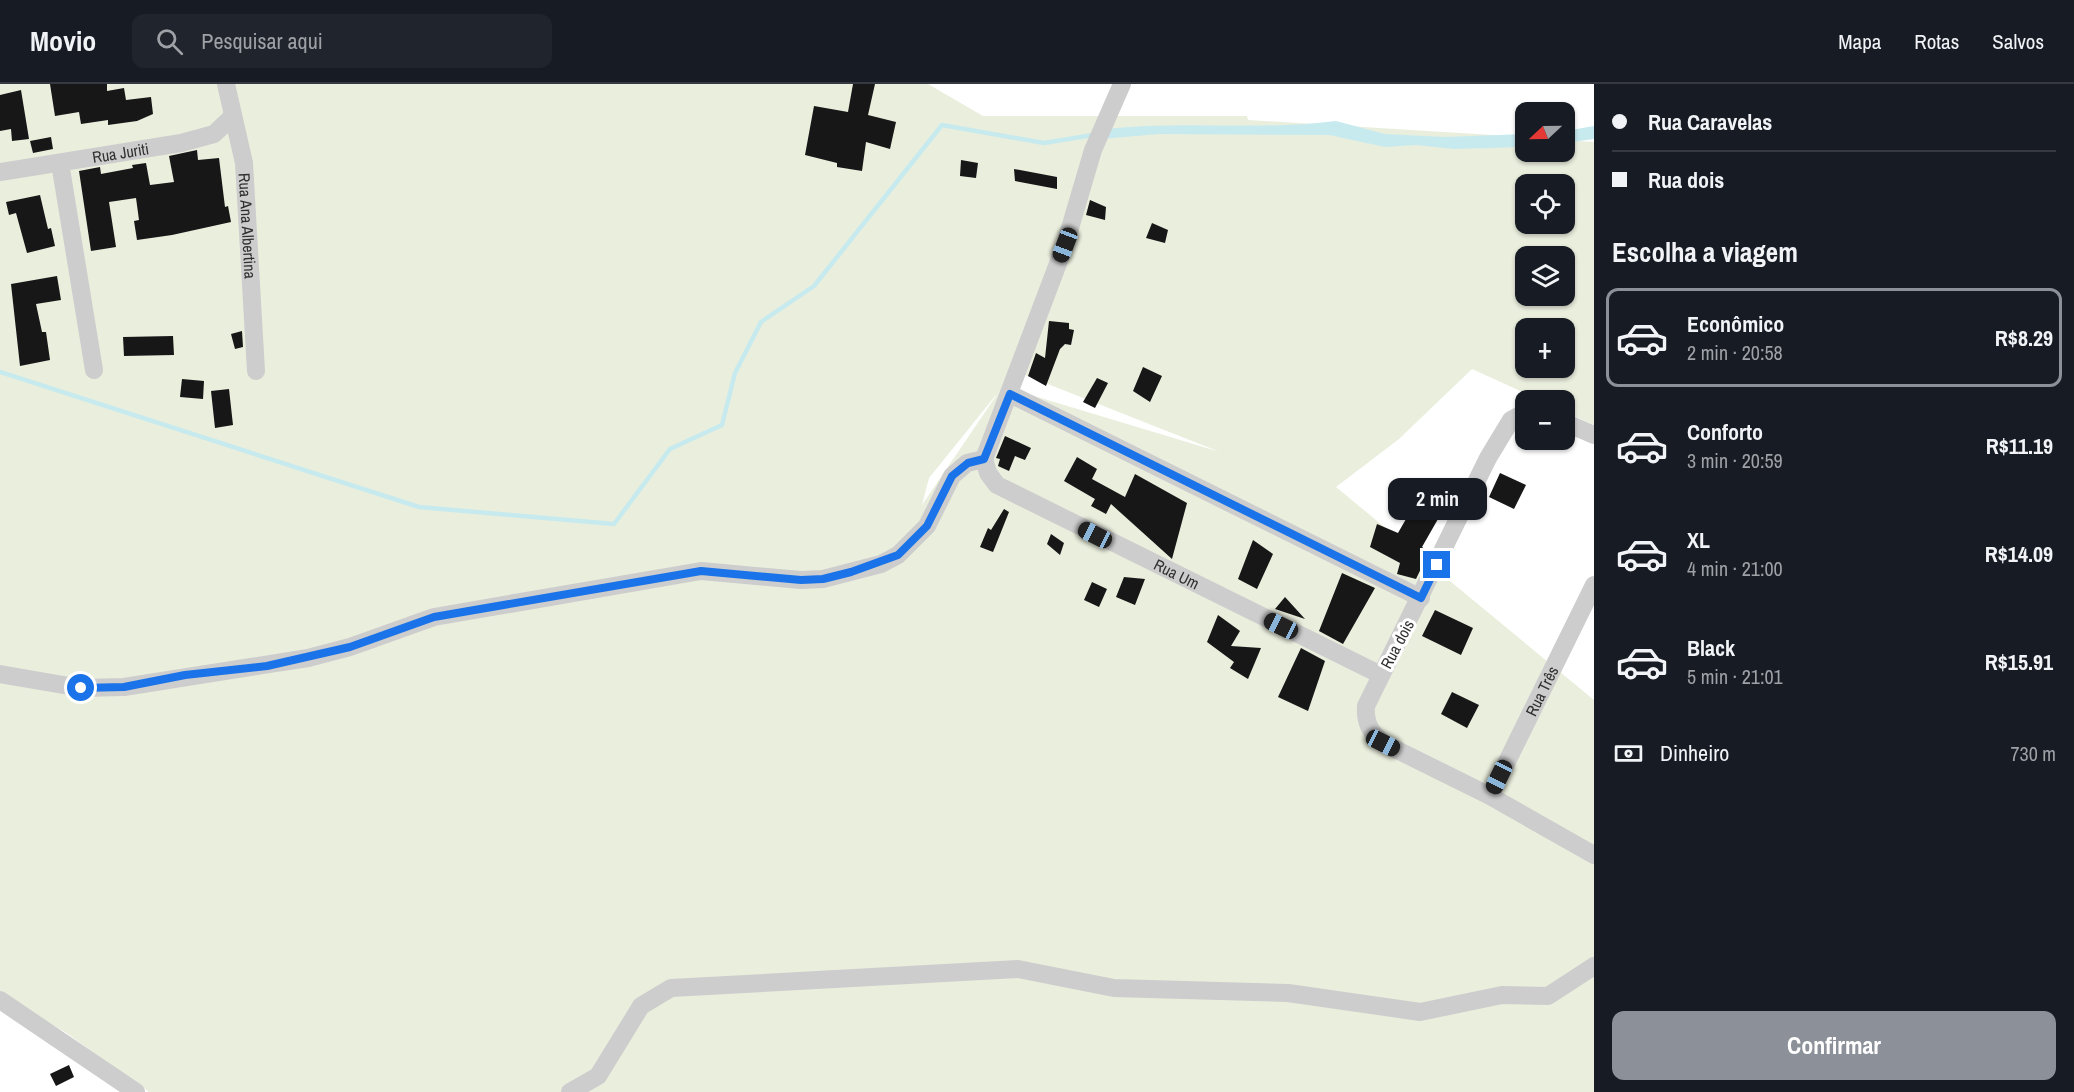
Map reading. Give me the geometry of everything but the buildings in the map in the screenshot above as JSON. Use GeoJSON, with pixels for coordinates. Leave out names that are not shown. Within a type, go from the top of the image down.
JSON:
{"type":"FeatureCollection","features":[{"type":"Feature","properties":{"kind":"street","name":"Rua Ana Albertina"},"geometry":{"type":"LineString","coordinates":[[226,84],[242,144],[244,163],[256,370]]}},
{"type":"Feature","properties":{"kind":"street"},"geometry":{"type":"LineString","coordinates":[[0,674],[81,688],[124,687],[308,658],[350,647],[434,617],[701,571],[737,572],[801,580],[823,579],[881,564],[898,555],[927,526],[952,476],[968,463],[984,459],[1065,245],[1093,150],[1122,84]]}},
{"type":"Feature","properties":{"kind":"street","name":"Rua Juriti"},"geometry":{"type":"LineString","coordinates":[[0,172],[181,143],[214,134],[233,116]]}},
{"type":"Feature","properties":{"kind":"street"},"geometry":{"type":"LineString","coordinates":[[60,163],[94,370]]}},
{"type":"Feature","properties":{"kind":"street"},"geometry":{"type":"LineString","coordinates":[[1010,394],[1421,598]]}},
{"type":"Feature","properties":{"kind":"street","name":"Rua dois"},"geometry":{"type":"LineString","coordinates":[[1515,420],[1488,458],[1421,598],[1365,706],[1367,726],[1383,743],[1490,796],[1594,855]]}},
{"type":"Feature","properties":{"kind":"street"},"geometry":{"type":"LineString","coordinates":[[1575,427],[1594,435]]}},
{"type":"Feature","properties":{"kind":"street","name":"Rua Um"},"geometry":{"type":"LineString","coordinates":[[984,459],[992,480],[1004,489],[1381,675]]}},
{"type":"Feature","properties":{"kind":"street","name":"Rua Três"},"geometry":{"type":"LineString","coordinates":[[1490,796],[1594,585]]}},
{"type":"Feature","properties":{"kind":"street"},"geometry":{"type":"LineString","coordinates":[[570,1092],[598,1076],[641,1006],[671,987],[1018,969],[1114,988],[1288,993],[1420,1012],[1502,995],[1548,996],[1594,966]]}},
{"type":"Feature","properties":{"kind":"street"},"geometry":{"type":"LineString","coordinates":[[0,1000],[136,1092]]}},
{"type":"Feature","properties":{"kind":"green space"},"geometry":{"type":"Polygon","coordinates":[[[0,84],[928,84],[983,116],[1247,116],[1248,120],[1515,136],[1515,162],[1575,162],[1575,141],[1594,142],[1594,425],[1575,416],[1575,390],[1518,390],[1472,369],[1399,439],[1336,487],[1594,700],[1594,1092],[149,1092],[65,1032],[0,995],[0,84]],[[1025,375],[1004,387],[1220,452],[1025,375]],[[996,395],[929,478],[922,505],[996,395]]]}},
{"type":"Feature","properties":{"kind":"water"},"geometry":{"type":"Polygon","coordinates":[[[1336,121],[1385,134],[1445,137],[1515,134],[1515,147],[1454,149],[1416,145],[1385,147],[1329,135],[1159,134],[1101,139],[1106,129],[1135,126],[1307,124],[1336,121]]]}},
{"type":"Feature","properties":{"kind":"water"},"geometry":{"type":"Polygon","coordinates":[[[1594,126],[1594,139],[1575,142],[1575,129],[1594,126]]]}},
{"type":"Feature","properties":{"kind":"waterway"},"geometry":{"type":"LineString","coordinates":[[0,372],[419,507],[614,524],[670,449],[722,425],[735,373],[761,322],[814,286],[942,125],[1044,143],[1093,135]]}},
{"type":"Feature","properties":{"kind":"route"},"geometry":{"type":"LineString","coordinates":[[81,688],[124,687],[185,675],[267,666],[350,647],[386,632],[434,617],[648,579],[701,571],[737,572],[801,580],[823,579],[881,564],[898,555],[927,526],[952,476],[968,463],[984,459],[1010,394],[1421,598],[1437,565]]}}]}
